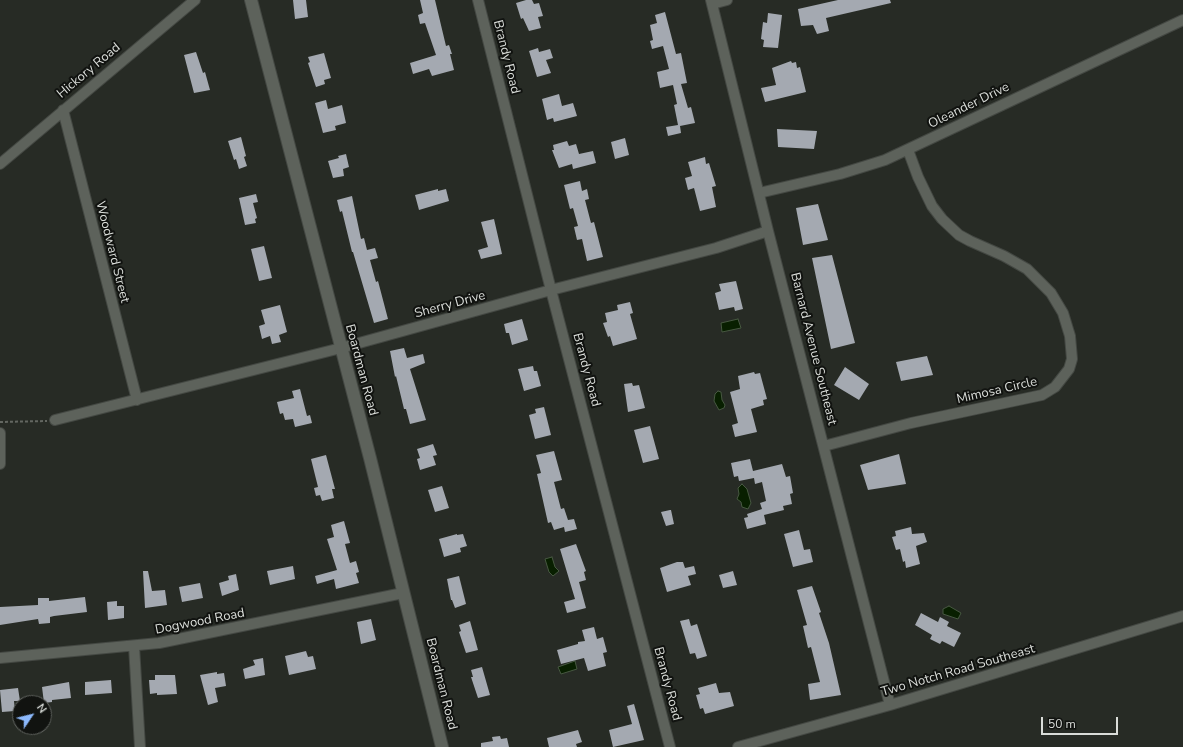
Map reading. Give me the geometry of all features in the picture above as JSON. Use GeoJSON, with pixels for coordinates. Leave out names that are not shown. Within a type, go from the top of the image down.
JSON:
{"type":"FeatureCollection","features":[{"type":"Feature","properties":{"kind":"street","name":"Hickory Road"},"geometry":{"type":"LineString","coordinates":[[0,164],[195,0]]}},
{"type":"Feature","properties":{"kind":"street","name":"Boardman Road"},"geometry":{"type":"LineString","coordinates":[[251,0],[442,747]]}},
{"type":"Feature","properties":{"kind":"street","name":"Brandy Road"},"geometry":{"type":"LineString","coordinates":[[478,0],[551,290],[670,747]]}},
{"type":"Feature","properties":{"kind":"street"},"geometry":{"type":"LineString","coordinates":[[712,2],[727,0]]}},
{"type":"Feature","properties":{"kind":"street","name":"Barnard Avenue Southeast"},"geometry":{"type":"LineString","coordinates":[[712,2],[768,231],[890,705]]}},
{"type":"Feature","properties":{"kind":"street","name":"Oleander Drive"},"geometry":{"type":"LineString","coordinates":[[759,193],[863,167],[908,150],[996,107],[1183,20]]}},
{"type":"Feature","properties":{"kind":"street","name":"Woodward Street"},"geometry":{"type":"LineString","coordinates":[[63,110],[137,400]]}},
{"type":"Feature","properties":{"kind":"street","name":"Mimosa Circle"},"geometry":{"type":"LineString","coordinates":[[824,446],[911,424],[1042,395],[1055,387],[1069,369],[1072,359],[1070,336],[1063,313],[1051,293],[1027,269],[1004,256],[970,241],[960,235],[942,219],[932,206],[918,177],[908,150]]}},
{"type":"Feature","properties":{"kind":"street","name":"Sherry Drive"},"geometry":{"type":"LineString","coordinates":[[55,420],[341,348],[551,290],[716,248],[768,231]]}},
{"type":"Feature","properties":{"kind":"street"},"geometry":{"type":"LineString","coordinates":[[0,433],[0,464]]}},
{"type":"Feature","properties":{"kind":"street","name":"Dogwood Road"},"geometry":{"type":"LineString","coordinates":[[0,658],[160,643],[224,631],[403,592]]}},
{"type":"Feature","properties":{"kind":"street","name":"Two Notch Road Southeast"},"geometry":{"type":"LineString","coordinates":[[738,747],[890,705],[1183,616]]}},
{"type":"Feature","properties":{"kind":"street"},"geometry":{"type":"LineString","coordinates":[[134,646],[140,747]]}},
{"type":"Feature","properties":{"kind":"path"},"geometry":{"type":"LineString","coordinates":[[0,422],[55,420]]}},
{"type":"Feature","properties":{"kind":"shaded area"},"geometry":{"type":"Polygon","coordinates":[[[738,319],[741,328],[722,332],[721,323],[738,319]]]}},
{"type":"Feature","properties":{"kind":"shaded area"},"geometry":{"type":"Polygon","coordinates":[[[718,391],[721,392],[722,400],[725,405],[724,408],[719,410],[714,401],[715,394],[718,391]]]}},
{"type":"Feature","properties":{"kind":"shaded area"},"geometry":{"type":"Polygon","coordinates":[[[742,484],[747,489],[751,503],[748,509],[742,507],[741,502],[737,499],[739,494],[738,488],[742,484]]]}},
{"type":"Feature","properties":{"kind":"shaded area"},"geometry":{"type":"Polygon","coordinates":[[[552,557],[555,567],[559,571],[553,576],[549,572],[545,559],[552,557]]]}},
{"type":"Feature","properties":{"kind":"shaded area"},"geometry":{"type":"Polygon","coordinates":[[[949,606],[961,613],[958,619],[943,614],[943,609],[949,606]]]}},
{"type":"Feature","properties":{"kind":"shaded area"},"geometry":{"type":"Polygon","coordinates":[[[575,661],[577,669],[561,674],[558,667],[575,661]]]}},
{"type":"Feature","properties":{"kind":"building"},"geometry":{"type":"Polygon","coordinates":[[[293,0],[306,0],[308,17],[295,19],[293,0]]]}},
{"type":"Feature","properties":{"kind":"building"},"geometry":{"type":"Polygon","coordinates":[[[420,0],[435,0],[446,46],[449,45],[452,54],[450,54],[454,70],[432,76],[429,69],[413,74],[410,63],[436,55],[425,23],[420,24],[418,15],[423,13],[420,0]]]}},
{"type":"Feature","properties":{"kind":"building"},"geometry":{"type":"Polygon","coordinates":[[[532,0],[534,4],[539,3],[543,16],[538,17],[541,28],[529,31],[523,18],[521,19],[516,3],[532,0]]]}},
{"type":"Feature","properties":{"kind":"building"},"geometry":{"type":"Polygon","coordinates":[[[838,0],[890,0],[891,3],[826,18],[829,31],[817,34],[813,25],[801,26],[798,9],[838,0]]]}},
{"type":"Feature","properties":{"kind":"building"},"geometry":{"type":"Polygon","coordinates":[[[665,12],[676,54],[681,53],[687,83],[681,84],[688,108],[691,107],[695,123],[680,126],[681,133],[668,136],[666,127],[678,125],[674,105],[677,104],[673,85],[660,88],[657,72],[669,69],[663,46],[652,49],[650,41],[653,40],[650,25],[657,23],[655,15],[665,12]]]}},
{"type":"Feature","properties":{"kind":"building"},"geometry":{"type":"Polygon","coordinates":[[[768,13],[782,15],[778,48],[763,47],[764,40],[761,39],[763,22],[767,23],[768,13]]]}},
{"type":"Feature","properties":{"kind":"building"},"geometry":{"type":"Polygon","coordinates":[[[538,48],[539,52],[550,49],[553,58],[546,60],[551,73],[537,77],[529,51],[538,48]]]}},
{"type":"Feature","properties":{"kind":"building"},"geometry":{"type":"Polygon","coordinates":[[[196,52],[203,73],[205,72],[210,90],[194,93],[184,55],[196,52]]]}},
{"type":"Feature","properties":{"kind":"building"},"geometry":{"type":"Polygon","coordinates":[[[324,53],[331,78],[324,80],[325,84],[316,87],[308,63],[310,62],[308,57],[324,53]]]}},
{"type":"Feature","properties":{"kind":"building"},"geometry":{"type":"Polygon","coordinates":[[[791,61],[792,63],[796,62],[797,68],[800,67],[806,92],[765,102],[761,88],[776,85],[772,68],[791,61]]]}},
{"type":"Feature","properties":{"kind":"building"},"geometry":{"type":"Polygon","coordinates":[[[559,94],[562,106],[573,103],[577,116],[554,122],[553,118],[547,120],[542,99],[559,94]]]}},
{"type":"Feature","properties":{"kind":"building"},"geometry":{"type":"Polygon","coordinates":[[[326,100],[328,109],[342,105],[346,123],[335,126],[336,130],[323,133],[315,103],[326,100]]]}},
{"type":"Feature","properties":{"kind":"building"},"geometry":{"type":"Polygon","coordinates":[[[777,129],[817,131],[814,149],[778,147],[777,129]]]}},
{"type":"Feature","properties":{"kind":"building"},"geometry":{"type":"Polygon","coordinates":[[[241,137],[247,166],[239,169],[236,159],[234,160],[228,141],[241,137]]]}},
{"type":"Feature","properties":{"kind":"building"},"geometry":{"type":"Polygon","coordinates":[[[625,138],[629,155],[615,159],[611,142],[625,138]]]}},
{"type":"Feature","properties":{"kind":"building"},"geometry":{"type":"Polygon","coordinates":[[[567,141],[569,146],[576,144],[579,154],[593,151],[596,163],[573,169],[572,164],[559,168],[552,150],[554,150],[553,145],[567,141]]]}},
{"type":"Feature","properties":{"kind":"building"},"geometry":{"type":"Polygon","coordinates":[[[346,154],[349,167],[343,169],[344,176],[333,178],[328,161],[346,154]]]}},
{"type":"Feature","properties":{"kind":"building"},"geometry":{"type":"Polygon","coordinates":[[[705,157],[706,164],[709,163],[716,186],[712,187],[716,207],[700,211],[694,188],[688,190],[685,178],[692,176],[688,162],[705,157]]]}},
{"type":"Feature","properties":{"kind":"building"},"geometry":{"type":"Polygon","coordinates":[[[580,181],[582,191],[587,189],[589,199],[585,200],[591,223],[594,222],[603,257],[587,261],[582,239],[577,240],[574,227],[578,226],[573,208],[570,209],[564,185],[580,181]]]}},
{"type":"Feature","properties":{"kind":"building"},"geometry":{"type":"Polygon","coordinates":[[[438,189],[438,191],[446,189],[449,201],[419,210],[415,195],[438,189]]]}},
{"type":"Feature","properties":{"kind":"building"},"geometry":{"type":"Polygon","coordinates":[[[256,194],[258,202],[253,203],[257,218],[255,219],[256,223],[245,225],[239,198],[256,194]]]}},
{"type":"Feature","properties":{"kind":"building"},"geometry":{"type":"Polygon","coordinates":[[[352,196],[361,239],[364,238],[367,250],[375,248],[378,258],[370,260],[376,282],[378,281],[388,319],[374,323],[352,252],[342,211],[340,212],[337,200],[352,196]]]}},
{"type":"Feature","properties":{"kind":"building"},"geometry":{"type":"Polygon","coordinates":[[[818,204],[828,240],[803,245],[796,208],[818,204]]]}},
{"type":"Feature","properties":{"kind":"building"},"geometry":{"type":"Polygon","coordinates":[[[494,219],[502,254],[481,259],[478,250],[488,247],[481,222],[494,219]]]}},
{"type":"Feature","properties":{"kind":"building"},"geometry":{"type":"Polygon","coordinates":[[[264,246],[272,278],[259,281],[251,249],[264,246]]]}},
{"type":"Feature","properties":{"kind":"building"},"geometry":{"type":"Polygon","coordinates":[[[832,255],[855,343],[831,349],[812,258],[832,255]]]}},
{"type":"Feature","properties":{"kind":"building"},"geometry":{"type":"Polygon","coordinates":[[[736,281],[743,309],[735,311],[734,307],[719,310],[715,293],[721,291],[719,284],[736,281]]]}},
{"type":"Feature","properties":{"kind":"building"},"geometry":{"type":"Polygon","coordinates":[[[630,302],[633,313],[630,314],[637,339],[613,346],[610,336],[608,337],[603,323],[607,322],[605,313],[618,310],[617,305],[630,302]]]}},
{"type":"Feature","properties":{"kind":"building"},"geometry":{"type":"Polygon","coordinates":[[[280,305],[287,332],[279,335],[281,342],[272,344],[270,336],[262,339],[259,326],[265,324],[261,310],[280,305]]]}},
{"type":"Feature","properties":{"kind":"building"},"geometry":{"type":"Polygon","coordinates":[[[522,319],[528,340],[512,345],[509,333],[506,333],[504,324],[522,319]]]}},
{"type":"Feature","properties":{"kind":"building"},"geometry":{"type":"Polygon","coordinates":[[[404,348],[407,358],[423,354],[425,363],[410,369],[426,420],[410,424],[406,409],[404,409],[396,376],[395,377],[390,351],[404,348]]]}},
{"type":"Feature","properties":{"kind":"building"},"geometry":{"type":"Polygon","coordinates":[[[927,356],[933,375],[901,381],[896,362],[927,356]]]}},
{"type":"Feature","properties":{"kind":"building"},"geometry":{"type":"Polygon","coordinates":[[[533,366],[534,371],[537,371],[541,386],[524,391],[518,369],[533,366]]]}},
{"type":"Feature","properties":{"kind":"building"},"geometry":{"type":"Polygon","coordinates":[[[845,367],[869,384],[859,400],[834,385],[845,367]]]}},
{"type":"Feature","properties":{"kind":"building"},"geometry":{"type":"Polygon","coordinates":[[[754,372],[755,374],[760,373],[767,399],[763,400],[764,405],[751,409],[757,432],[735,437],[732,425],[738,423],[730,392],[740,389],[738,376],[754,372]]]}},
{"type":"Feature","properties":{"kind":"building"},"geometry":{"type":"Polygon","coordinates":[[[632,383],[633,386],[639,385],[645,408],[628,412],[624,384],[632,383]]]}},
{"type":"Feature","properties":{"kind":"building"},"geometry":{"type":"Polygon","coordinates":[[[300,389],[307,416],[310,415],[312,423],[295,427],[293,419],[285,420],[283,413],[280,414],[277,402],[294,398],[292,391],[300,389]]]}},
{"type":"Feature","properties":{"kind":"building"},"geometry":{"type":"Polygon","coordinates":[[[544,407],[551,435],[535,439],[529,415],[536,413],[535,409],[544,407]]]}},
{"type":"Feature","properties":{"kind":"building"},"geometry":{"type":"Polygon","coordinates":[[[650,426],[659,459],[643,463],[634,430],[650,426]]]}},
{"type":"Feature","properties":{"kind":"building"},"geometry":{"type":"Polygon","coordinates":[[[433,444],[437,455],[433,456],[436,465],[420,470],[417,459],[420,458],[417,449],[433,444]]]}},
{"type":"Feature","properties":{"kind":"building"},"geometry":{"type":"Polygon","coordinates":[[[554,451],[562,480],[554,482],[561,509],[564,508],[568,520],[574,519],[577,529],[565,532],[564,527],[554,530],[551,522],[548,523],[537,474],[541,473],[536,455],[554,451]]]}},
{"type":"Feature","properties":{"kind":"building"},"geometry":{"type":"Polygon","coordinates":[[[899,454],[906,484],[868,490],[860,465],[899,454]]]}},
{"type":"Feature","properties":{"kind":"building"},"geometry":{"type":"Polygon","coordinates":[[[326,455],[335,489],[332,489],[334,498],[322,501],[320,495],[316,496],[314,488],[318,487],[311,459],[326,455]]]}},
{"type":"Feature","properties":{"kind":"building"},"geometry":{"type":"Polygon","coordinates":[[[750,459],[753,471],[782,464],[786,477],[790,476],[793,493],[790,494],[792,504],[783,506],[784,510],[764,515],[766,524],[747,529],[744,518],[748,517],[747,514],[762,509],[760,503],[766,501],[762,482],[755,484],[754,478],[739,481],[738,476],[734,477],[731,463],[750,459]]]}},
{"type":"Feature","properties":{"kind":"building"},"geometry":{"type":"Polygon","coordinates":[[[442,486],[449,508],[435,512],[428,490],[442,486]]]}},
{"type":"Feature","properties":{"kind":"building"},"geometry":{"type":"Polygon","coordinates":[[[671,510],[674,524],[666,526],[661,512],[671,510]]]}},
{"type":"Feature","properties":{"kind":"building"},"geometry":{"type":"Polygon","coordinates":[[[344,521],[350,543],[345,544],[350,563],[356,561],[359,572],[356,573],[359,583],[336,589],[334,579],[317,584],[315,576],[337,570],[327,539],[334,537],[331,525],[344,521]]]}},
{"type":"Feature","properties":{"kind":"building"},"geometry":{"type":"Polygon","coordinates":[[[911,527],[912,534],[924,533],[927,542],[916,546],[920,564],[906,568],[900,549],[896,550],[892,537],[896,536],[895,531],[911,527]]]}},
{"type":"Feature","properties":{"kind":"building"},"geometry":{"type":"Polygon","coordinates":[[[799,530],[804,550],[810,549],[813,562],[793,567],[784,534],[799,530]]]}},
{"type":"Feature","properties":{"kind":"building"},"geometry":{"type":"Polygon","coordinates":[[[457,534],[463,534],[467,546],[460,548],[461,552],[444,557],[439,539],[457,534]]]}},
{"type":"Feature","properties":{"kind":"building"},"geometry":{"type":"Polygon","coordinates":[[[576,544],[586,571],[584,572],[586,580],[579,582],[586,608],[567,613],[564,602],[575,599],[560,549],[576,544]]]}},
{"type":"Feature","properties":{"kind":"building"},"geometry":{"type":"Polygon","coordinates":[[[677,562],[683,562],[685,568],[694,566],[696,574],[688,576],[691,585],[667,592],[660,568],[677,562]]]}},
{"type":"Feature","properties":{"kind":"building"},"geometry":{"type":"Polygon","coordinates":[[[293,566],[295,579],[270,585],[267,571],[293,566]]]}},
{"type":"Feature","properties":{"kind":"building"},"geometry":{"type":"Polygon","coordinates":[[[143,571],[148,571],[152,591],[165,590],[167,605],[145,608],[143,571]]]}},
{"type":"Feature","properties":{"kind":"building"},"geometry":{"type":"Polygon","coordinates":[[[733,571],[737,585],[723,588],[719,575],[733,571]]]}},
{"type":"Feature","properties":{"kind":"building"},"geometry":{"type":"Polygon","coordinates":[[[236,574],[239,590],[222,596],[219,583],[229,580],[228,576],[236,574]]]}},
{"type":"Feature","properties":{"kind":"building"},"geometry":{"type":"Polygon","coordinates":[[[459,576],[466,604],[455,608],[451,600],[447,579],[459,576]]]}},
{"type":"Feature","properties":{"kind":"building"},"geometry":{"type":"Polygon","coordinates":[[[200,583],[203,598],[182,602],[179,587],[200,583]]]}},
{"type":"Feature","properties":{"kind":"building"},"geometry":{"type":"Polygon","coordinates":[[[812,586],[821,612],[819,613],[829,643],[841,695],[810,700],[808,684],[820,682],[811,647],[808,648],[803,626],[807,625],[797,590],[812,586]]]}},
{"type":"Feature","properties":{"kind":"building"},"geometry":{"type":"Polygon","coordinates":[[[85,597],[87,612],[50,617],[50,623],[39,624],[38,619],[0,625],[0,607],[38,605],[38,598],[49,598],[49,601],[85,597]]]}},
{"type":"Feature","properties":{"kind":"building"},"geometry":{"type":"Polygon","coordinates":[[[117,601],[117,606],[124,606],[124,618],[108,620],[107,602],[117,601]]]}},
{"type":"Feature","properties":{"kind":"building"},"geometry":{"type":"Polygon","coordinates":[[[921,613],[938,622],[940,617],[949,622],[947,626],[961,633],[954,647],[942,641],[940,644],[930,639],[932,635],[915,625],[921,613]]]}},
{"type":"Feature","properties":{"kind":"building"},"geometry":{"type":"Polygon","coordinates":[[[371,619],[376,640],[361,644],[357,622],[371,619]]]}},
{"type":"Feature","properties":{"kind":"building"},"geometry":{"type":"Polygon","coordinates":[[[689,619],[691,626],[697,624],[707,656],[697,659],[695,653],[690,654],[680,621],[689,619]]]}},
{"type":"Feature","properties":{"kind":"building"},"geometry":{"type":"Polygon","coordinates":[[[470,621],[478,650],[466,653],[459,632],[461,631],[459,625],[470,621]]]}},
{"type":"Feature","properties":{"kind":"building"},"geometry":{"type":"Polygon","coordinates":[[[594,627],[597,639],[603,637],[607,652],[603,653],[606,666],[588,671],[584,658],[561,664],[557,650],[585,641],[582,630],[594,627]]]}},
{"type":"Feature","properties":{"kind":"building"},"geometry":{"type":"Polygon","coordinates":[[[306,651],[308,657],[313,656],[316,669],[289,675],[285,656],[306,651]]]}},
{"type":"Feature","properties":{"kind":"building"},"geometry":{"type":"Polygon","coordinates":[[[263,658],[265,675],[245,679],[243,669],[255,665],[253,660],[263,658]]]}},
{"type":"Feature","properties":{"kind":"building"},"geometry":{"type":"Polygon","coordinates":[[[482,667],[490,695],[478,698],[471,677],[473,677],[471,670],[482,667]]]}},
{"type":"Feature","properties":{"kind":"building"},"geometry":{"type":"Polygon","coordinates":[[[217,672],[217,674],[224,673],[226,686],[215,688],[218,702],[208,705],[200,675],[217,672]]]}},
{"type":"Feature","properties":{"kind":"building"},"geometry":{"type":"Polygon","coordinates":[[[155,675],[175,675],[177,694],[150,694],[149,680],[155,680],[155,675]]]}},
{"type":"Feature","properties":{"kind":"building"},"geometry":{"type":"Polygon","coordinates":[[[111,680],[112,693],[85,695],[85,682],[111,680]]]}},
{"type":"Feature","properties":{"kind":"building"},"geometry":{"type":"Polygon","coordinates":[[[69,682],[71,698],[52,700],[52,695],[43,695],[42,687],[69,682]]]}},
{"type":"Feature","properties":{"kind":"building"},"geometry":{"type":"Polygon","coordinates":[[[716,683],[719,693],[730,692],[734,706],[705,714],[703,708],[700,709],[696,695],[700,694],[698,688],[716,683]]]}},
{"type":"Feature","properties":{"kind":"building"},"geometry":{"type":"Polygon","coordinates":[[[18,688],[19,695],[12,695],[12,711],[2,712],[0,690],[18,688]]]}},
{"type":"Feature","properties":{"kind":"building"},"geometry":{"type":"Polygon","coordinates":[[[634,704],[644,740],[613,747],[609,730],[632,724],[627,706],[634,704]]]}},
{"type":"Feature","properties":{"kind":"building"},"geometry":{"type":"Polygon","coordinates":[[[578,730],[582,742],[576,744],[577,747],[549,747],[547,738],[578,730]]]}},
{"type":"Feature","properties":{"kind":"building"},"geometry":{"type":"Polygon","coordinates":[[[500,736],[501,739],[507,738],[509,747],[481,747],[481,743],[493,741],[492,737],[500,736]]]}}]}
